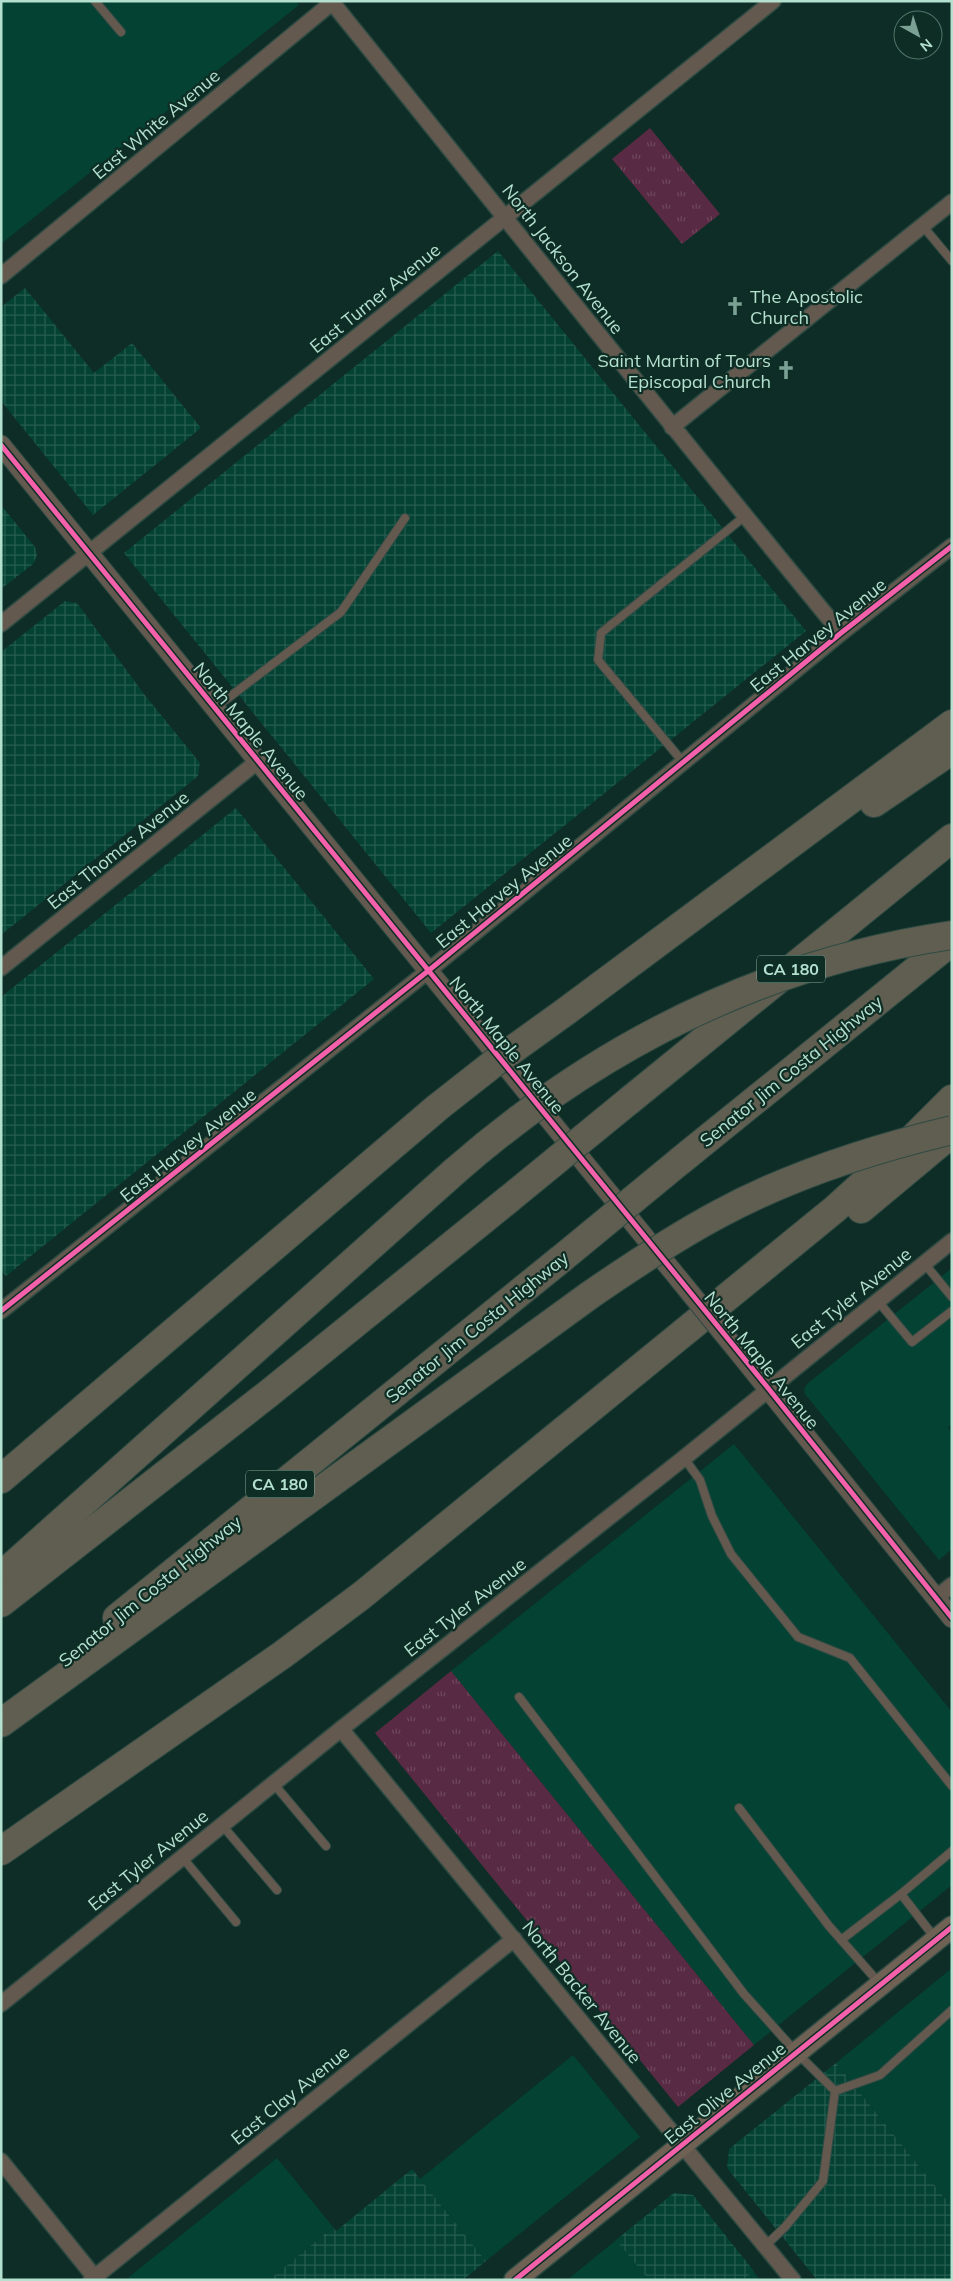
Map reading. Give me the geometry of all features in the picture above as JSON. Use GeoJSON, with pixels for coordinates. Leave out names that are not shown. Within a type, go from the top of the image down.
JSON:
{"type":"FeatureCollection","features":[{"type":"Feature","properties":{"kind":"highway"},"geometry":{"type":"LineString","coordinates":[[1,1479],[438,1107],[494,1063],[952,724]]}},
{"type":"Feature","properties":{"kind":"highway"},"geometry":{"type":"LineString","coordinates":[[565,1012],[952,750]]}},
{"type":"Feature","properties":{"kind":"highway","name":"CA 180"},"geometry":{"type":"LineString","coordinates":[[1,1603],[268,1394],[952,838]]}},
{"type":"Feature","properties":{"kind":"highway"},"geometry":{"type":"LineString","coordinates":[[1,1576],[499,1132],[586,1071],[668,1025],[792,973],[853,955],[952,935]]}},
{"type":"Feature","properties":{"kind":"highway","name":"Senator Jim Costa Highway"},"geometry":{"type":"LineString","coordinates":[[1,1711],[952,941]]}},
{"type":"Feature","properties":{"kind":"highway"},"geometry":{"type":"LineString","coordinates":[[1,1851],[112,1775],[361,1596],[658,1356],[847,1198],[912,1140],[952,1099]]}},
{"type":"Feature","properties":{"kind":"highway"},"geometry":{"type":"LineString","coordinates":[[658,1356],[844,1222],[952,1131]]}},
{"type":"Feature","properties":{"kind":"highway"},"geometry":{"type":"LineString","coordinates":[[1,1723],[590,1295],[669,1242],[747,1200],[796,1179],[843,1162],[952,1131]]}},
{"type":"Feature","properties":{"kind":"highway"},"geometry":{"type":"LineString","coordinates":[[1,1864],[112,1775]]}},
{"type":"Feature","properties":{"kind":"main road","name":"East Olive Avenue"},"geometry":{"type":"LineString","coordinates":[[515,2280],[944,1933]]}},
{"type":"Feature","properties":{"kind":"street","name":"East Turner Avenue"},"geometry":{"type":"LineString","coordinates":[[1,624],[773,1]]}},
{"type":"Feature","properties":{"kind":"street","name":"North Jackson Avenue"},"geometry":{"type":"LineString","coordinates":[[333,2],[672,427],[841,633]]}},
{"type":"Feature","properties":{"kind":"street","name":"East White Avenue"},"geometry":{"type":"LineString","coordinates":[[1,276],[333,2]]}},
{"type":"Feature","properties":{"kind":"street"},"geometry":{"type":"LineString","coordinates":[[672,427],[952,202]]}},
{"type":"Feature","properties":{"kind":"street","name":"North Maple Avenue"},"geometry":{"type":"LineString","coordinates":[[1,444],[768,1388],[952,1618]]}},
{"type":"Feature","properties":{"kind":"street","name":"East Harvey Avenue"},"geometry":{"type":"LineString","coordinates":[[1,1311],[428,971],[841,633],[952,546]]}},
{"type":"Feature","properties":{"kind":"street","name":"East Thomas Avenue"},"geometry":{"type":"LineString","coordinates":[[1,968],[258,761]]}},
{"type":"Feature","properties":{"kind":"street","name":"East Tyler Avenue"},"geometry":{"type":"LineString","coordinates":[[1,2004],[341,1728],[684,1458],[768,1388],[952,1241]]}},
{"type":"Feature","properties":{"kind":"street"},"geometry":{"type":"LineString","coordinates":[[936,1598],[952,1585]]}},
{"type":"Feature","properties":{"kind":"street","name":"North Backer Avenue"},"geometry":{"type":"LineString","coordinates":[[341,1728],[793,2280]]}},
{"type":"Feature","properties":{"kind":"street","name":"East Clay Avenue"},"geometry":{"type":"LineString","coordinates":[[94,2279],[514,1939]]}},
{"type":"Feature","properties":{"kind":"street"},"geometry":{"type":"LineString","coordinates":[[1,2161],[94,2279]]}},
{"type":"Feature","properties":{"kind":"lane"},"geometry":{"type":"LineString","coordinates":[[95,1],[121,32]]}},
{"type":"Feature","properties":{"kind":"lane"},"geometry":{"type":"LineString","coordinates":[[922,225],[952,261]]}},
{"type":"Feature","properties":{"kind":"lane"},"geometry":{"type":"LineString","coordinates":[[684,762],[598,660],[601,633],[745,516]]}},
{"type":"Feature","properties":{"kind":"lane"},"geometry":{"type":"LineString","coordinates":[[215,708],[341,612],[405,518]]}},
{"type":"Feature","properties":{"kind":"lane"},"geometry":{"type":"LineString","coordinates":[[924,1263],[952,1296]]}},
{"type":"Feature","properties":{"kind":"lane"},"geometry":{"type":"LineString","coordinates":[[877,1300],[912,1342],[952,1311]]}},
{"type":"Feature","properties":{"kind":"lane"},"geometry":{"type":"LineString","coordinates":[[684,1458],[700,1480],[712,1516],[731,1554],[798,1637],[850,1658],[952,1786]]}},
{"type":"Feature","properties":{"kind":"lane"},"geometry":{"type":"LineString","coordinates":[[519,1697],[744,1994],[796,2052],[835,2091]]}},
{"type":"Feature","properties":{"kind":"lane"},"geometry":{"type":"LineString","coordinates":[[274,1783],[326,1846]]}},
{"type":"Feature","properties":{"kind":"lane"},"geometry":{"type":"LineString","coordinates":[[739,1808],[841,1940],[880,1984]]}},
{"type":"Feature","properties":{"kind":"lane"},"geometry":{"type":"LineString","coordinates":[[222,1825],[277,1890]]}},
{"type":"Feature","properties":{"kind":"lane"},"geometry":{"type":"LineString","coordinates":[[841,1940],[901,1894],[952,1851]]}},
{"type":"Feature","properties":{"kind":"lane"},"geometry":{"type":"LineString","coordinates":[[182,1857],[236,1922]]}},
{"type":"Feature","properties":{"kind":"lane"},"geometry":{"type":"LineString","coordinates":[[901,1894],[944,1933]]}},
{"type":"Feature","properties":{"kind":"lane"},"geometry":{"type":"LineString","coordinates":[[835,2091],[880,2075],[952,2010]]}},
{"type":"Feature","properties":{"kind":"lane"},"geometry":{"type":"LineString","coordinates":[[765,2246],[785,2227],[823,2181],[835,2091]]}},
{"type":"Feature","properties":{"kind":"shaded area"},"geometry":{"type":"Polygon","coordinates":[[[1,1],[296,1],[299,5],[1,244],[1,1]]]}},
{"type":"Feature","properties":{"kind":"shaded area"},"geometry":{"type":"Polygon","coordinates":[[[498,251],[806,631],[431,933],[124,553],[498,251]]]}},
{"type":"Feature","properties":{"kind":"shaded area"},"geometry":{"type":"Polygon","coordinates":[[[25,288],[94,373],[132,343],[201,428],[93,515],[1,401],[1,307],[25,288]]]}},
{"type":"Feature","properties":{"kind":"shaded area"},"geometry":{"type":"Polygon","coordinates":[[[1,505],[35,547],[37,556],[33,564],[1,589],[1,505]]]}},
{"type":"Feature","properties":{"kind":"shaded area"},"geometry":{"type":"Polygon","coordinates":[[[65,601],[77,603],[144,694],[200,763],[198,776],[1,935],[1,652],[65,601]]]}},
{"type":"Feature","properties":{"kind":"shaded area"},"geometry":{"type":"Polygon","coordinates":[[[236,808],[374,979],[6,1276],[1,1271],[1,997],[236,808]]]}},
{"type":"Feature","properties":{"kind":"shaded area"},"geometry":{"type":"Polygon","coordinates":[[[952,1268],[952,1424],[948,1427],[952,1433],[952,1549],[939,1560],[805,1394],[804,1389],[807,1384],[952,1268]]]}},
{"type":"Feature","properties":{"kind":"shaded area"},"geometry":{"type":"Polygon","coordinates":[[[734,1444],[952,1712],[952,1885],[754,2045],[451,1671],[734,1444]]]}},
{"type":"Feature","properties":{"kind":"shaded area"},"geometry":{"type":"Polygon","coordinates":[[[952,1968],[952,2207],[836,2063],[952,1968]]]}},
{"type":"Feature","properties":{"kind":"shaded area"},"geometry":{"type":"Polygon","coordinates":[[[573,2055],[640,2137],[486,2261],[420,2179],[573,2055]]]}},
{"type":"Feature","properties":{"kind":"shaded area"},"geometry":{"type":"Polygon","coordinates":[[[836,2063],[952,2207],[952,2280],[817,2280],[727,2168],[729,2149],[836,2063]]]}},
{"type":"Feature","properties":{"kind":"shaded area"},"geometry":{"type":"Polygon","coordinates":[[[277,2158],[333,2227],[269,2280],[129,2280],[129,2277],[277,2158]]]}},
{"type":"Feature","properties":{"kind":"shaded area"},"geometry":{"type":"Polygon","coordinates":[[[412,2169],[486,2261],[463,2280],[269,2280],[333,2227],[336,2231],[412,2169]]]}},
{"type":"Feature","properties":{"kind":"shaded area"},"geometry":{"type":"Polygon","coordinates":[[[674,2193],[693,2195],[760,2280],[567,2280],[674,2193]]]}},
{"type":"Feature","properties":{"kind":"shaded area"},"geometry":{"type":"Polygon","coordinates":[[[674,2193],[693,2195],[754,2271],[743,2280],[649,2280],[616,2240],[674,2193]]]}},
{"type":"Feature","properties":{"kind":"green space"},"geometry":{"type":"Polygon","coordinates":[[[650,128],[720,214],[682,244],[612,159],[650,128]]]}},
{"type":"Feature","properties":{"kind":"green space"},"geometry":{"type":"Polygon","coordinates":[[[451,1671],[754,2045],[678,2107],[375,1733],[451,1671]]]}},
{"type":"Feature","properties":{"kind":"cycle path"},"geometry":{"type":"LineString","coordinates":[[1,445],[768,1388],[952,1618]]}},
{"type":"Feature","properties":{"kind":"cycle path"},"geometry":{"type":"LineString","coordinates":[[1,1311],[428,971],[841,633],[952,546]]}},
{"type":"Feature","properties":{"kind":"cycle path"},"geometry":{"type":"LineString","coordinates":[[515,2280],[952,1927]]}},
{"type":"Feature","properties":{"kind":"place","name":"The Apostolic Church"},"geometry":{"type":"Point","coordinates":[735,306]}},
{"type":"Feature","properties":{"kind":"place","name":"Saint Martin of Tours Episcopal Church"},"geometry":{"type":"Point","coordinates":[786,370]}}]}
